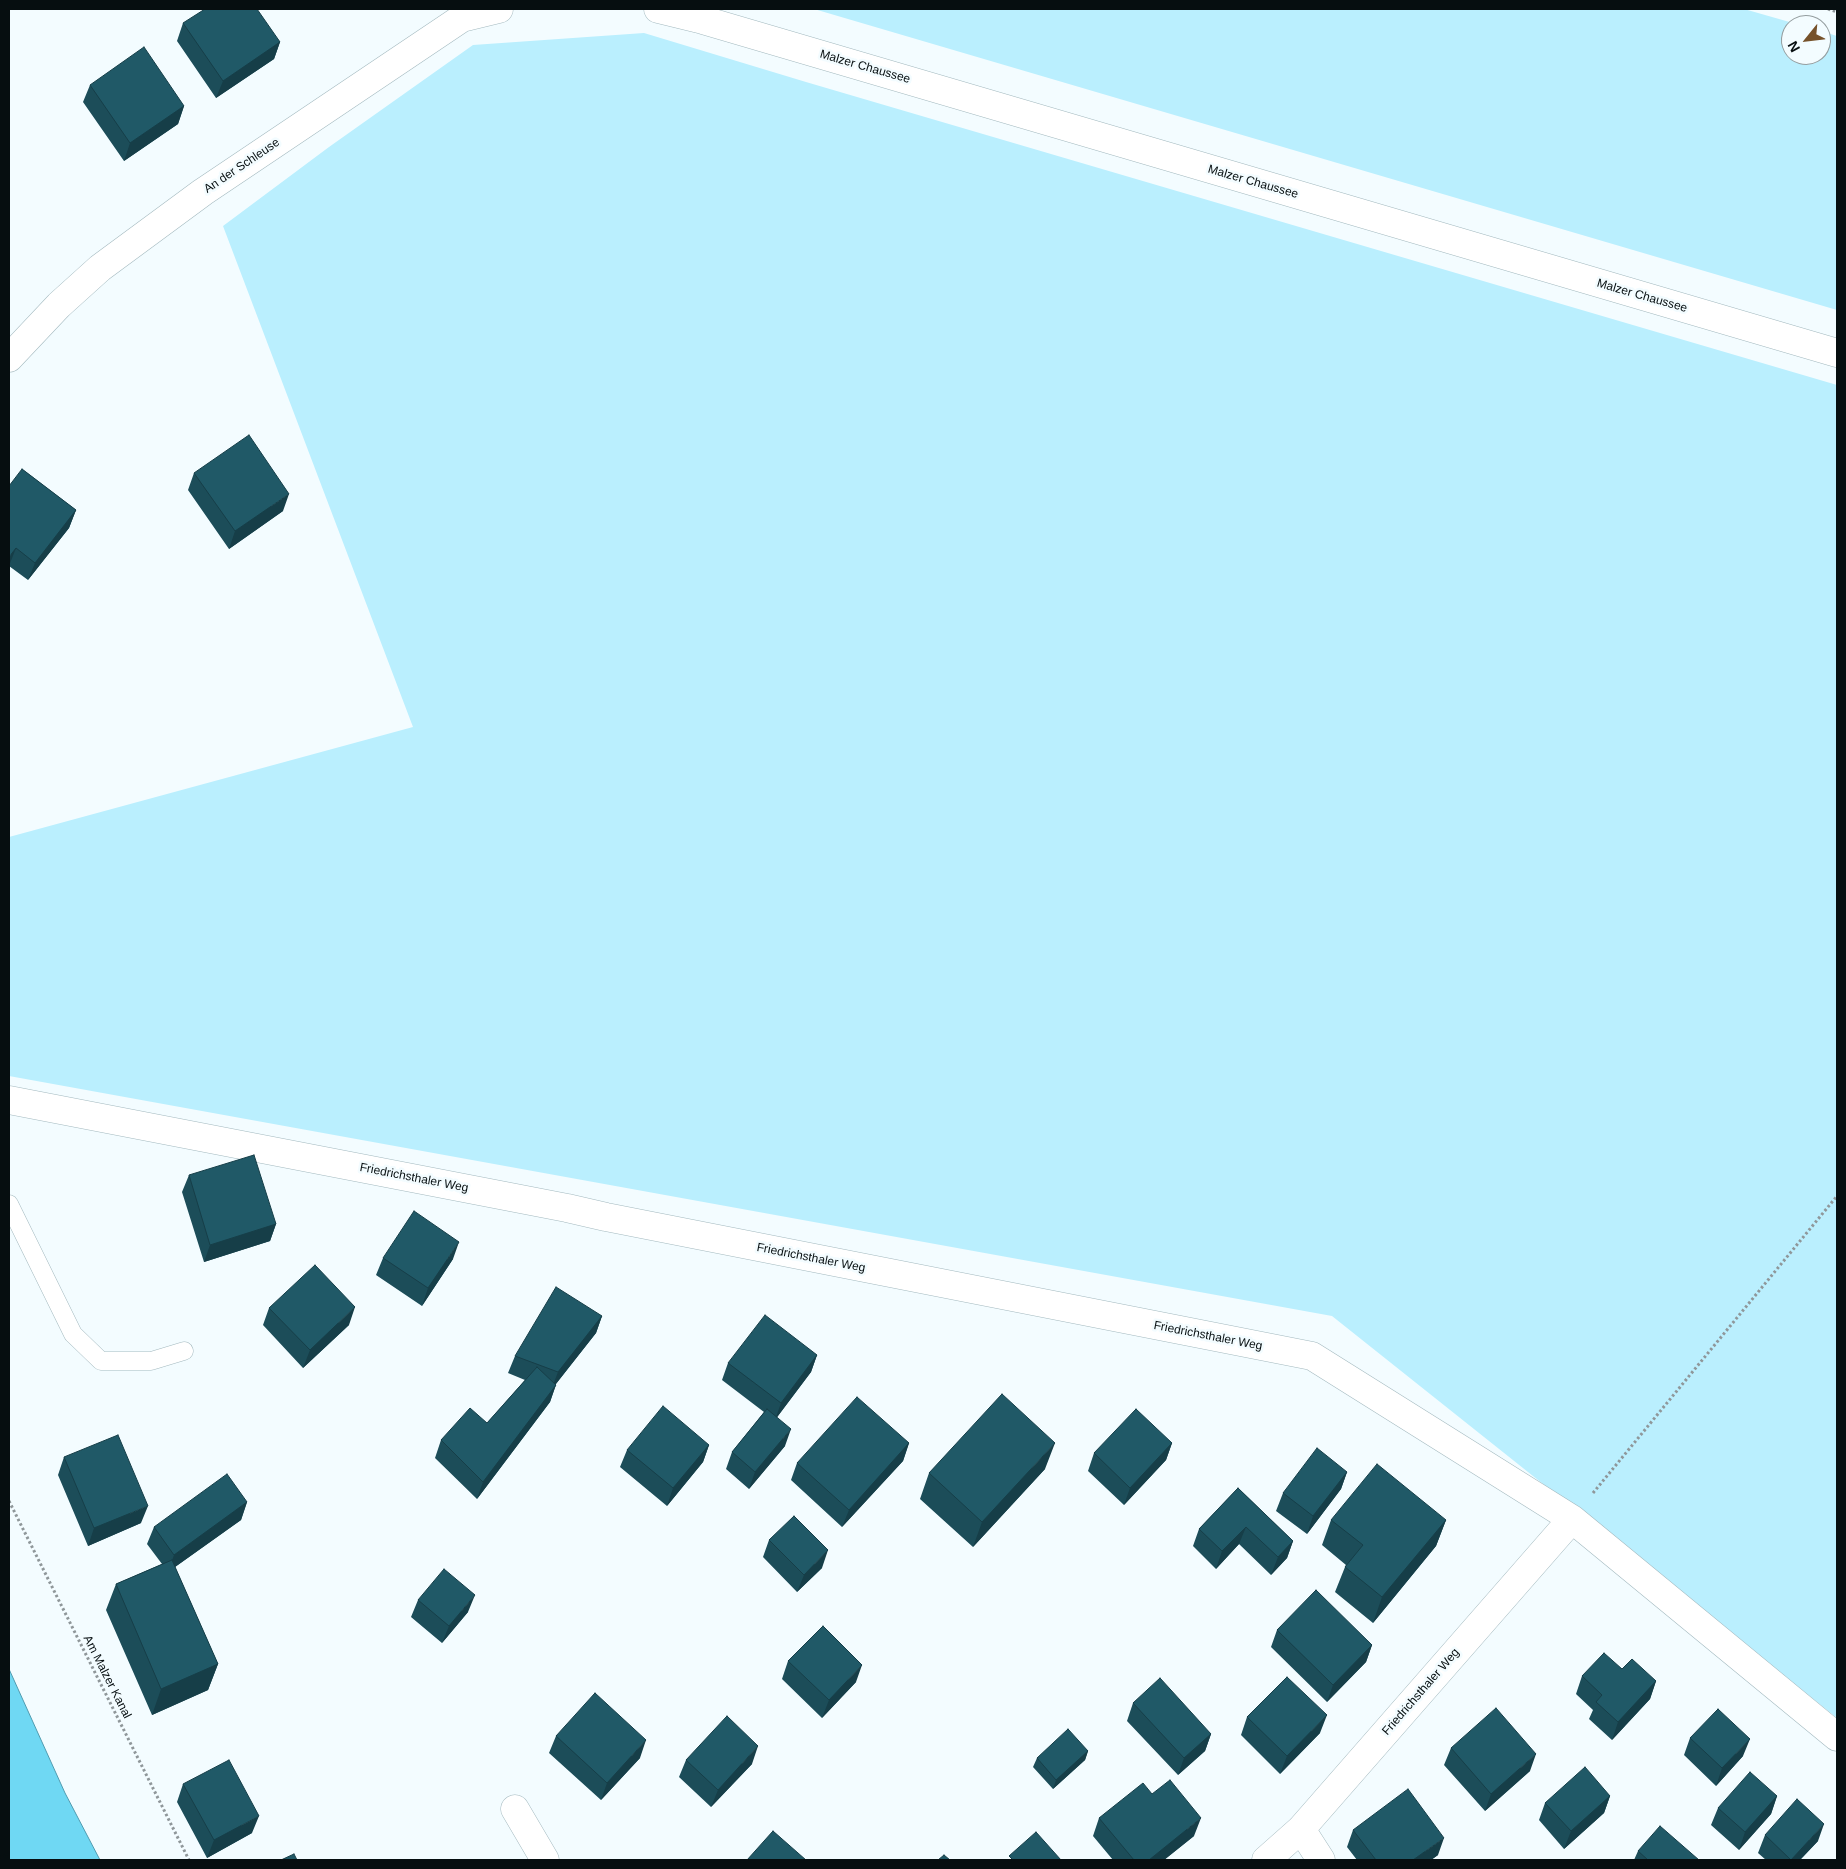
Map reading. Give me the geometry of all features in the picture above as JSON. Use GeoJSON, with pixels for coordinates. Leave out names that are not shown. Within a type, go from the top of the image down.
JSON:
{"type":"FeatureCollection","features":[{"type":"Feature","properties":{"kind":"street","name":"An der Schleuse"},"geometry":{"type":"LineString","coordinates":[[9,358],[59,305],[100,268],[203,192],[462,18],[499,9]]}},
{"type":"Feature","properties":{"kind":"street","name":"Malzer Chaussee"},"geometry":{"type":"LineString","coordinates":[[664,10],[1837,353]]}},
{"type":"Feature","properties":{"kind":"street","name":"Friedrichsthaler Weg"},"geometry":{"type":"LineString","coordinates":[[9,1100],[567,1208],[1312,1356],[1572,1519],[1837,1737]]}},
{"type":"Feature","properties":{"kind":"street","name":"Friedrichsthaler Weg"},"geometry":{"type":"LineString","coordinates":[[1266,1860],[1301,1829],[1572,1519]]}},
{"type":"Feature","properties":{"kind":"street"},"geometry":{"type":"LineString","coordinates":[[514,1809],[545,1860]]}},
{"type":"Feature","properties":{"kind":"street"},"geometry":{"type":"LineString","coordinates":[[1301,1829],[1321,1860]]}},
{"type":"Feature","properties":{"kind":"lane"},"geometry":{"type":"LineString","coordinates":[[9,1204],[73,1334],[101,1361],[151,1361],[184,1351]]}},
{"type":"Feature","properties":{"kind":"path"},"geometry":{"type":"LineString","coordinates":[[1828,9],[1837,12]]}},
{"type":"Feature","properties":{"kind":"path"},"geometry":{"type":"LineString","coordinates":[[1572,1519],[1837,1196]]}},
{"type":"Feature","properties":{"kind":"path","name":"Am Malzer Kanal"},"geometry":{"type":"LineString","coordinates":[[9,1501],[189,1860]]}},
{"type":"Feature","properties":{"kind":"shaded area"},"geometry":{"type":"Polygon","coordinates":[[[814,9],[1744,9],[1781,20],[1781,65],[1831,65],[1831,34],[1837,36],[1837,310],[814,9]]]}},
{"type":"Feature","properties":{"kind":"shaded area"},"geometry":{"type":"Polygon","coordinates":[[[644,33],[1837,385],[1837,1718],[1332,1316],[9,1076],[9,837],[413,727],[223,226],[329,147],[473,45],[644,33]]]}},
{"type":"Feature","properties":{"kind":"water"},"geometry":{"type":"Polygon","coordinates":[[[9,1669],[65,1793],[100,1860],[9,1860],[9,1669]]]}},
{"type":"Feature","properties":{"kind":"building"},"geometry":{"type":"Polygon","coordinates":[[[205,9],[257,9],[280,42],[223,81],[183,23],[205,9]]]}},
{"type":"Feature","properties":{"kind":"building"},"geometry":{"type":"Polygon","coordinates":[[[144,47],[184,106],[130,143],[90,85],[144,47]]]}},
{"type":"Feature","properties":{"kind":"building"},"geometry":{"type":"Polygon","coordinates":[[[249,435],[289,494],[235,531],[194,473],[249,435]]]}},
{"type":"Feature","properties":{"kind":"building"},"geometry":{"type":"Polygon","coordinates":[[[22,469],[76,510],[35,563],[16,548],[9,557],[9,486],[22,469]]]}},
{"type":"Feature","properties":{"kind":"building"},"geometry":{"type":"Polygon","coordinates":[[[254,1155],[276,1224],[210,1245],[189,1175],[254,1155]]]}},
{"type":"Feature","properties":{"kind":"building"},"geometry":{"type":"Polygon","coordinates":[[[414,1211],[459,1242],[428,1288],[383,1258],[414,1211]]]}},
{"type":"Feature","properties":{"kind":"building"},"geometry":{"type":"Polygon","coordinates":[[[315,1265],[355,1307],[310,1350],[269,1308],[315,1265]]]}},
{"type":"Feature","properties":{"kind":"building"},"geometry":{"type":"Polygon","coordinates":[[[556,1287],[602,1316],[558,1372],[515,1356],[556,1287]]]}},
{"type":"Feature","properties":{"kind":"building"},"geometry":{"type":"Polygon","coordinates":[[[765,1315],[817,1355],[781,1403],[728,1363],[765,1315]]]}},
{"type":"Feature","properties":{"kind":"building"},"geometry":{"type":"Polygon","coordinates":[[[537,1367],[556,1385],[483,1482],[441,1440],[470,1408],[487,1423],[537,1367]]]}},
{"type":"Feature","properties":{"kind":"building"},"geometry":{"type":"Polygon","coordinates":[[[1002,1394],[1055,1443],[982,1522],[929,1473],[1002,1394]]]}},
{"type":"Feature","properties":{"kind":"building"},"geometry":{"type":"Polygon","coordinates":[[[857,1397],[909,1443],[849,1510],[797,1463],[857,1397]]]}},
{"type":"Feature","properties":{"kind":"building"},"geometry":{"type":"Polygon","coordinates":[[[663,1406],[709,1445],[673,1488],[627,1450],[663,1406]]]}},
{"type":"Feature","properties":{"kind":"building"},"geometry":{"type":"Polygon","coordinates":[[[767,1409],[791,1429],[755,1472],[732,1452],[767,1409]]]}},
{"type":"Feature","properties":{"kind":"building"},"geometry":{"type":"Polygon","coordinates":[[[1136,1409],[1172,1443],[1130,1488],[1094,1453],[1136,1409]]]}},
{"type":"Feature","properties":{"kind":"building"},"geometry":{"type":"Polygon","coordinates":[[[118,1435],[148,1506],[94,1528],[64,1457],[118,1435]]]}},
{"type":"Feature","properties":{"kind":"building"},"geometry":{"type":"Polygon","coordinates":[[[1317,1448],[1347,1472],[1313,1516],[1283,1493],[1317,1448]]]}},
{"type":"Feature","properties":{"kind":"building"},"geometry":{"type":"Polygon","coordinates":[[[1377,1464],[1446,1520],[1382,1597],[1345,1567],[1363,1545],[1331,1520],[1377,1464]]]}},
{"type":"Feature","properties":{"kind":"building"},"geometry":{"type":"Polygon","coordinates":[[[227,1474],[247,1502],[174,1555],[154,1527],[227,1474]]]}},
{"type":"Feature","properties":{"kind":"building"},"geometry":{"type":"Polygon","coordinates":[[[1238,1488],[1293,1541],[1278,1557],[1246,1527],[1222,1551],[1199,1529],[1238,1488]]]}},
{"type":"Feature","properties":{"kind":"building"},"geometry":{"type":"Polygon","coordinates":[[[794,1516],[828,1550],[804,1575],[769,1540],[794,1516]]]}},
{"type":"Feature","properties":{"kind":"building"},"geometry":{"type":"Polygon","coordinates":[[[172,1560],[218,1664],[161,1689],[116,1584],[172,1560]]]}},
{"type":"Feature","properties":{"kind":"building"},"geometry":{"type":"Polygon","coordinates":[[[444,1569],[475,1595],[449,1626],[418,1600],[444,1569]]]}},
{"type":"Feature","properties":{"kind":"building"},"geometry":{"type":"Polygon","coordinates":[[[1316,1590],[1372,1645],[1333,1685],[1277,1630],[1316,1590]]]}},
{"type":"Feature","properties":{"kind":"building"},"geometry":{"type":"Polygon","coordinates":[[[823,1626],[862,1665],[829,1700],[788,1661],[823,1626]]]}},
{"type":"Feature","properties":{"kind":"building"},"geometry":{"type":"Polygon","coordinates":[[[1604,1653],[1622,1669],[1632,1659],[1656,1681],[1618,1722],[1596,1702],[1602,1695],[1582,1676],[1604,1653]]]}},
{"type":"Feature","properties":{"kind":"building"},"geometry":{"type":"Polygon","coordinates":[[[1287,1677],[1327,1715],[1287,1756],[1247,1717],[1287,1677]]]}},
{"type":"Feature","properties":{"kind":"building"},"geometry":{"type":"Polygon","coordinates":[[[1160,1678],[1211,1734],[1184,1758],[1133,1703],[1160,1678]]]}},
{"type":"Feature","properties":{"kind":"building"},"geometry":{"type":"Polygon","coordinates":[[[595,1693],[646,1740],[607,1783],[556,1736],[595,1693]]]}},
{"type":"Feature","properties":{"kind":"building"},"geometry":{"type":"Polygon","coordinates":[[[1496,1708],[1536,1754],[1491,1794],[1451,1748],[1496,1708]]]}},
{"type":"Feature","properties":{"kind":"building"},"geometry":{"type":"Polygon","coordinates":[[[1718,1709],[1750,1739],[1722,1768],[1690,1738],[1718,1709]]]}},
{"type":"Feature","properties":{"kind":"building"},"geometry":{"type":"Polygon","coordinates":[[[727,1716],[758,1746],[718,1790],[686,1760],[727,1716]]]}},
{"type":"Feature","properties":{"kind":"building"},"geometry":{"type":"Polygon","coordinates":[[[1068,1729],[1088,1751],[1056,1780],[1037,1758],[1068,1729]]]}},
{"type":"Feature","properties":{"kind":"building"},"geometry":{"type":"Polygon","coordinates":[[[229,1760],[259,1816],[214,1840],[183,1784],[229,1760]]]}},
{"type":"Feature","properties":{"kind":"building"},"geometry":{"type":"Polygon","coordinates":[[[1585,1767],[1610,1796],[1571,1831],[1545,1803],[1585,1767]]]}},
{"type":"Feature","properties":{"kind":"building"},"geometry":{"type":"Polygon","coordinates":[[[1750,1772],[1777,1796],[1745,1832],[1718,1808],[1750,1772]]]}},
{"type":"Feature","properties":{"kind":"building"},"geometry":{"type":"Polygon","coordinates":[[[1170,1780],[1201,1818],[1149,1860],[1134,1860],[1099,1818],[1143,1783],[1152,1794],[1170,1780]]]}},
{"type":"Feature","properties":{"kind":"building"},"geometry":{"type":"Polygon","coordinates":[[[1408,1789],[1444,1838],[1413,1860],[1376,1860],[1353,1830],[1408,1789]]]}},
{"type":"Feature","properties":{"kind":"building"},"geometry":{"type":"Polygon","coordinates":[[[1797,1799],[1824,1824],[1791,1860],[1765,1835],[1797,1799]]]}},
{"type":"Feature","properties":{"kind":"building"},"geometry":{"type":"Polygon","coordinates":[[[1660,1826],[1699,1860],[1648,1860],[1638,1851],[1660,1826]]]}},
{"type":"Feature","properties":{"kind":"building"},"geometry":{"type":"Polygon","coordinates":[[[773,1831],[806,1860],[747,1860],[773,1831]]]}},
{"type":"Feature","properties":{"kind":"building"},"geometry":{"type":"Polygon","coordinates":[[[1036,1832],[1061,1860],[1013,1860],[1009,1856],[1036,1832]]]}},
{"type":"Feature","properties":{"kind":"building"},"geometry":{"type":"Polygon","coordinates":[[[294,1854],[297,1860],[281,1860],[294,1854]]]}},
{"type":"Feature","properties":{"kind":"building"},"geometry":{"type":"Polygon","coordinates":[[[944,1855],[950,1860],[938,1860],[944,1855]]]}}]}
